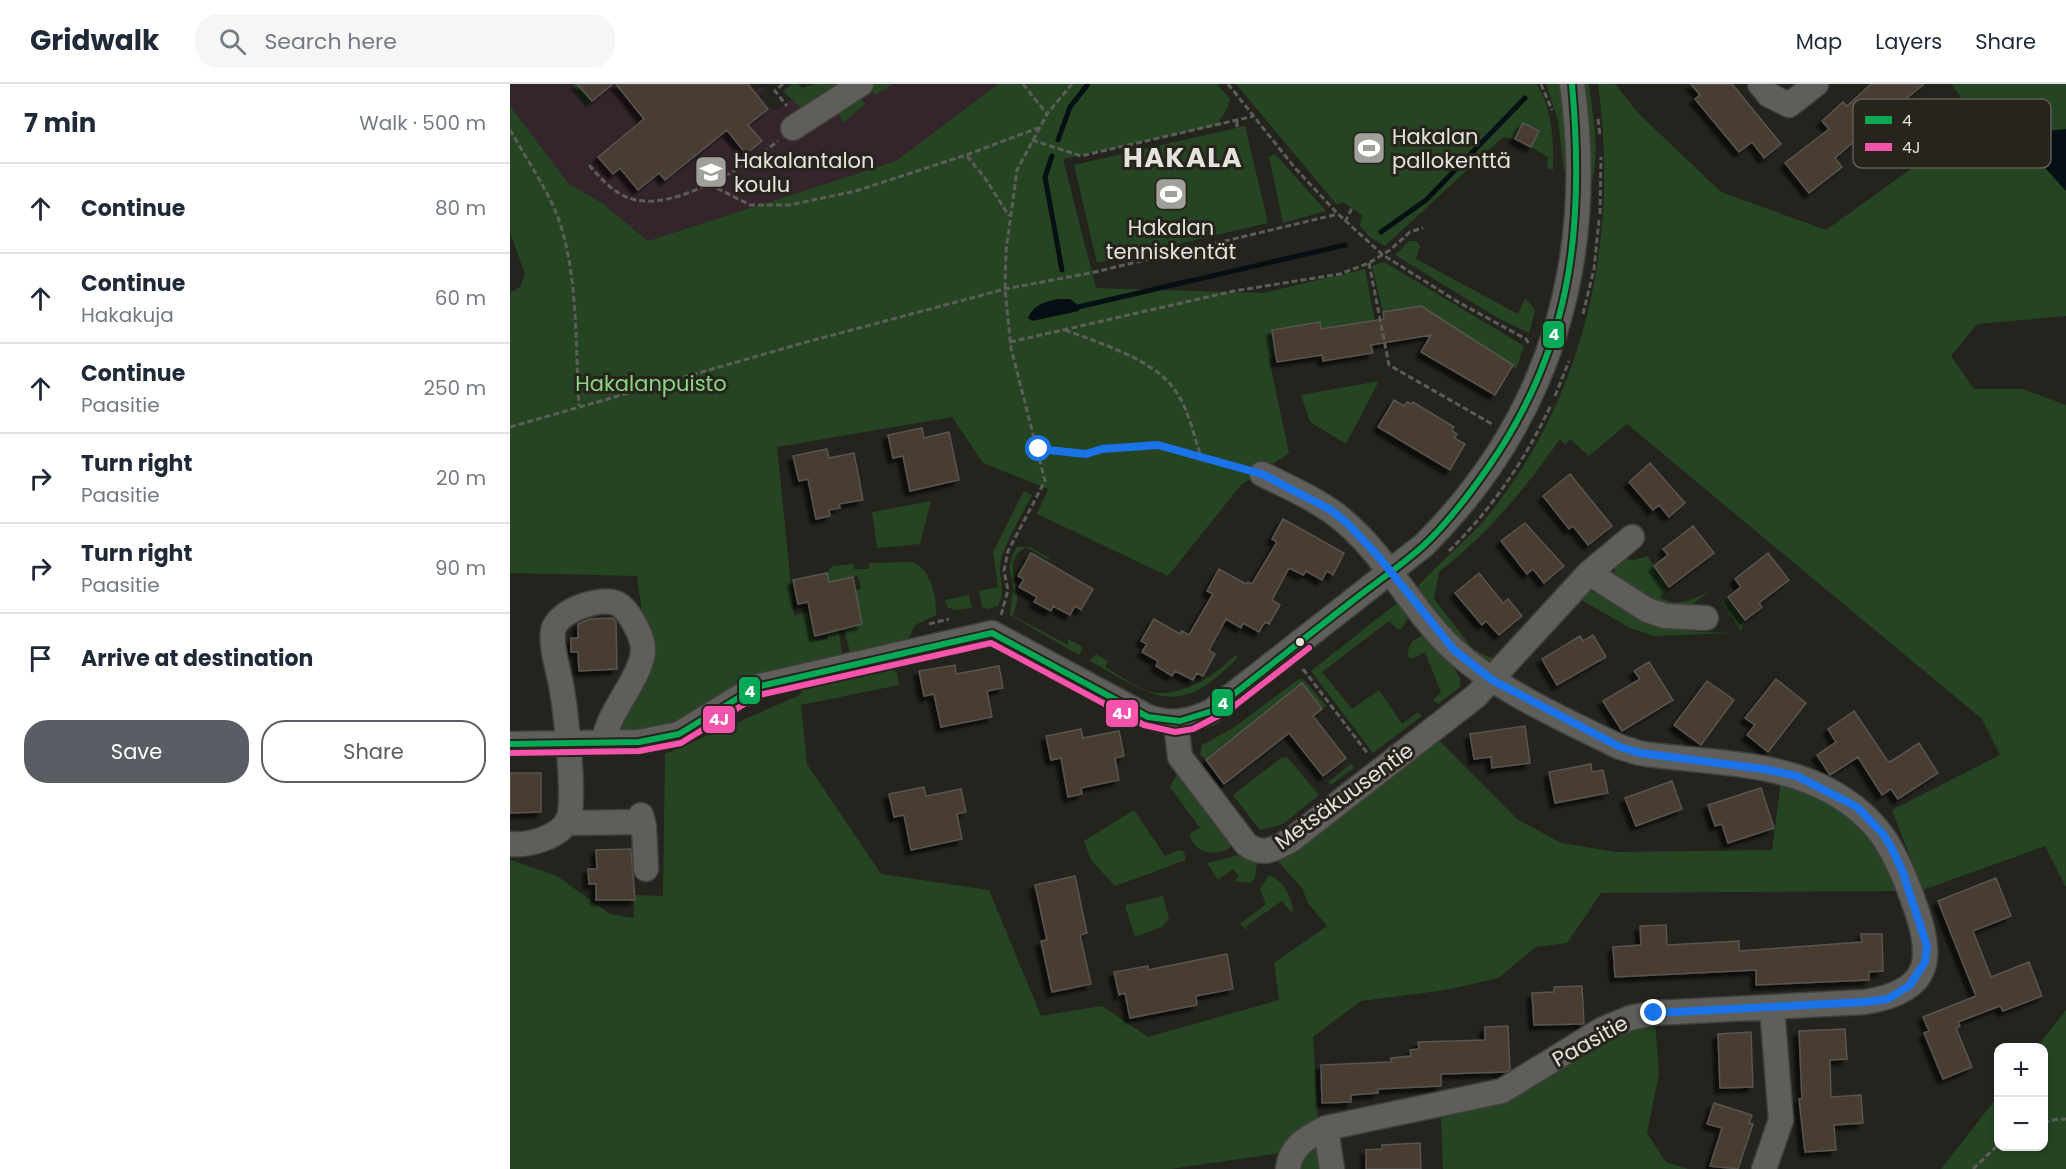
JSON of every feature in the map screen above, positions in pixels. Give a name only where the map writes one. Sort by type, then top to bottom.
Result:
[{"type":"street","points":[[793,128],[861,84]]},
{"type":"street","points":[[510,744],[639,742],[679,734],[756,687],[992,633],[1148,717],[1176,723],[1194,720],[1212,711],[1391,573],[1453,516],[1482,480],[1516,423],[1548,352],[1564,300],[1576,222],[1578,146],[1572,84]]},
{"type":"street","points":[[1760,84],[1769,95],[1790,105],[1816,84]]},
{"type":"street","name":"Paasitie","points":[[1262,474],[1331,510],[1354,531],[1391,573],[1454,650],[1492,680],[1602,738],[1640,753],[1764,769],[1797,776],[1857,807],[1883,834],[1902,870],[1924,931],[1927,946],[1925,962],[1920,972],[1910,985],[1888,999],[1654,1013],[1630,1018],[1604,1029],[1502,1091],[1326,1128],[1308,1137],[1295,1149],[1289,1159],[1288,1169]]},
{"type":"street","name":"Metsäkuusentie","points":[[1176,723],[1180,757],[1246,844],[1258,852],[1267,851],[1291,840],[1476,696],[1589,573],[1632,537]]},
{"type":"street","points":[[1589,573],[1647,610],[1665,616],[1706,618]]},
{"type":"street","points":[[510,844],[535,841],[559,832],[569,818],[567,743],[562,688],[555,664],[553,629],[563,614],[578,607],[607,602],[617,603],[626,611],[642,642],[643,658],[608,723],[604,742]]},
{"type":"street","points":[[566,823],[596,819],[642,819],[646,869]]},
{"type":"street","points":[[1764,1169],[1781,1120],[1772,1007]]},
{"type":"street","points":[[1326,1128],[1332,1169]]},
{"type":"path","points":[[783,84],[775,91],[785,104]]},
{"type":"path","points":[[1023,84],[1047,114]]},
{"type":"path","points":[[1001,617],[1008,590],[1004,571],[1008,551],[1045,481],[1039,449],[1010,342],[1005,289],[1010,218],[1017,170],[1047,114],[1072,84]]},
{"type":"path","points":[[1228,84],[1295,168],[1345,222],[1383,255],[1458,302],[1526,339],[1530,346]]},
{"type":"path","points":[[1032,140],[1081,156],[1255,116]]},
{"type":"path","points":[[1598,118],[1600,139]]},
{"type":"path","points":[[1237,121],[1237,128]]},
{"type":"path","points":[[709,184],[750,205],[789,205],[856,191],[966,155],[1039,127]]},
{"type":"path","points":[[589,165],[612,189],[637,201],[669,198],[709,184],[754,160],[793,128]]},
{"type":"path","points":[[510,130],[555,211],[565,242],[570,274],[579,406]]},
{"type":"path","points":[[1581,319],[1592,278],[1598,238],[1600,149]]},
{"type":"path","points":[[966,155],[985,178],[1010,218]]},
{"type":"path","points":[[1345,222],[1352,208]]},
{"type":"path","points":[[510,427],[864,326],[1005,289],[1095,272],[1338,214]]},
{"type":"path","points":[[1010,342],[1234,291],[1340,274],[1369,263],[1383,255],[1410,232],[1423,228]]},
{"type":"path","points":[[1369,263],[1389,365],[1493,424]]},
{"type":"path","points":[[1064,330],[1105,345],[1144,364],[1171,384],[1188,415],[1201,457]]},
{"type":"path","points":[[1446,555],[1492,504],[1512,475],[1546,416],[1572,351]]},
{"type":"path","points":[[1039,449],[1086,454],[1102,449],[1158,445],[1262,474]]},
{"type":"path","points":[[1294,676],[1312,662]]},
{"type":"path","points":[[1303,669],[1373,760]]},
{"type":"path","points":[[2048,1122],[2066,1119]]},
{"type":"path","points":[[1973,1169],[1994,1150]]},
{"type":"shaded area","name":"Hakalantalon koulu","points":[[510,84],[748,84],[754,92],[761,86],[765,91],[758,97],[768,109],[777,110],[798,95],[830,84],[998,84],[896,161],[648,241],[602,203],[568,183],[510,106]]},
{"type":"shaded area","points":[[2066,129],[2066,191],[2045,168],[2051,168],[2051,131]]},
{"type":"shaded area","points":[[1058,299],[1070,299],[1078,305],[1079,311],[1032,321],[1028,318],[1037,307]]},
{"type":"green space","points":[[573,84],[577,84],[592,101],[589,107],[577,94]]},
{"type":"green space","points":[[792,84],[798,84],[802,88],[814,84],[852,84],[803,110],[783,91]]},
{"type":"green space","points":[[893,84],[875,95],[868,86]]},
{"type":"green space","name":"Hakalanpuisto","points":[[998,84],[1217,84],[1230,99],[1228,108],[1219,121],[1223,124],[1063,159],[1096,288],[1263,293],[1365,269],[1375,322],[1321,329],[1320,322],[1272,330],[1276,357],[1269,359],[1289,453],[1241,485],[1168,576],[1037,514],[1048,489],[983,463],[952,417],[777,447],[794,615],[810,612],[816,641],[828,639],[827,634],[839,631],[843,662],[667,731],[610,736],[649,662],[637,576],[510,573],[510,293],[521,286],[525,274],[510,233],[510,106],[568,183],[602,203],[648,241],[896,161]]},
{"type":"green space","name":"Hakalan pallokenttä","points":[[1236,84],[1537,84],[1549,115],[1553,170],[1547,168],[1548,157],[1531,147],[1539,131],[1523,123],[1515,139],[1503,137],[1385,246],[1371,238],[1360,226],[1362,215],[1343,202],[1337,205]]},
{"type":"green space","points":[[1546,84],[1562,84],[1568,131],[1567,169],[1564,171],[1558,120]]},
{"type":"green space","points":[[1584,84],[1589,84],[1595,133],[1592,181]]},
{"type":"green space","points":[[1598,84],[1615,84],[1638,113],[1721,192],[1826,230],[1912,168],[2051,168],[2051,99],[1962,99],[1951,84],[2066,84],[2066,316],[1977,324],[1951,356],[1974,389],[2023,389],[2066,405],[2066,887],[2045,846],[1923,890],[1892,810],[2000,755],[1982,719],[1627,424],[1589,456],[1570,439],[1565,445],[1560,439],[1505,510],[1474,542],[1439,572],[1434,599],[1473,649],[1497,661],[1486,660],[1465,646],[1454,636],[1421,594],[1418,586],[1491,512],[1524,465],[1551,415],[1573,363],[1588,309],[1599,254],[1604,198],[1603,141]]},
{"type":"green space","points":[[860,96],[865,104],[843,123],[837,109]]},
{"type":"green space","name":"Hakalan tenniskentät","points":[[1245,126],[1268,223],[1097,263],[1074,165]]},
{"type":"green space","points":[[1275,154],[1326,211],[1283,223],[1269,157]]},
{"type":"green space","points":[[1409,241],[1416,241],[1420,246],[1416,259],[1518,314],[1525,298],[1535,310],[1529,333],[1498,318],[1395,255]]},
{"type":"green space","points":[[1384,262],[1524,346],[1516,369],[1421,306],[1383,312],[1372,266]]},
{"type":"green space","points":[[1379,381],[1346,444],[1310,422],[1301,395]]},
{"type":"green space","points":[[1024,491],[1032,495],[1001,560],[1001,600],[998,606],[988,609],[982,607],[979,591],[998,587],[993,552]]},
{"type":"green space","points":[[931,501],[920,544],[877,548],[872,512]]},
{"type":"green space","points":[[1016,547],[1026,547],[1020,551],[1013,562],[1017,598],[1013,616],[1068,645],[1068,639],[1083,647],[1079,655],[1010,615],[1013,587],[1009,566]]},
{"type":"green space","points":[[1026,547],[1030,547],[1049,560]]},
{"type":"green space","points":[[1647,556],[1669,587],[1660,597],[1666,601],[1685,602],[1710,591],[1691,605],[1669,608],[1615,576],[1614,565],[1622,559],[1635,560]]},
{"type":"green space","points":[[912,562],[924,570],[932,584],[936,615],[915,625],[906,644],[852,659],[842,623],[852,627],[862,624],[856,590],[861,589],[858,576],[829,582],[827,573],[832,566],[854,564],[854,569],[869,569],[869,563]]},
{"type":"green space","points":[[1592,591],[1649,624],[1699,632],[1735,633],[1654,636],[1630,628],[1580,599],[1584,593]]},
{"type":"green space","points":[[969,595],[972,608],[955,610],[947,607],[945,600]]},
{"type":"green space","points":[[1728,597],[1745,620],[1741,631],[1721,602]]},
{"type":"green space","points":[[1397,603],[1410,615],[1401,629],[1397,629],[1389,621],[1322,672],[1352,709],[1379,690],[1402,724],[1418,712],[1422,716],[1373,753],[1311,671]]},
{"type":"green space","points":[[1423,636],[1429,637],[1460,678],[1460,687],[1438,704],[1433,700],[1441,692],[1425,652],[1411,659],[1408,656],[1411,643]]},
{"type":"green space","points":[[1096,654],[1108,661],[1105,667],[1128,681],[1145,690],[1162,693],[1174,692],[1197,683],[1219,670],[1235,655],[1238,657],[1217,677],[1199,689],[1182,696],[1166,696],[1150,693],[1090,661]]},
{"type":"green space","points":[[886,667],[897,672],[899,685],[801,705],[807,764],[881,874],[989,890],[1041,1016],[1102,1006],[1148,1037],[1279,1000],[1274,963],[1327,926],[1308,903],[1302,888],[1276,859],[1435,736],[1517,819],[1561,843],[1616,852],[1772,850],[1781,782],[1837,803],[1878,844],[1898,891],[1601,893],[1567,943],[1536,947],[1498,978],[1446,990],[1361,1001],[1313,1037],[1318,1120],[1281,1153],[1171,1169],[510,1169],[510,860],[557,876],[610,914],[634,918],[634,895],[663,896],[665,754],[800,695],[804,683]]},
{"type":"green space","points":[[1299,679],[1303,679],[1326,706],[1322,709],[1302,683],[1206,760],[1200,754],[1202,745],[1233,728]]},
{"type":"green space","points":[[1287,757],[1319,795],[1283,824],[1260,830],[1233,795],[1281,758]]},
{"type":"green space","points":[[1351,764],[1354,768],[1331,785],[1328,782]]},
{"type":"green space","points":[[1179,771],[1233,840],[1229,849],[1210,852],[1195,845],[1189,834],[1200,828],[1170,787]]},
{"type":"green space","points":[[1134,810],[1165,856],[1179,850],[1184,852],[1186,860],[1115,886],[1091,860],[1084,841]]},
{"type":"green space","points":[[1243,854],[1257,863],[1255,878],[1250,883],[1234,881],[1239,877],[1233,869],[1218,880],[1207,863]]},
{"type":"green space","points":[[1269,875],[1279,881],[1287,891],[1293,914],[1282,901],[1246,926],[1249,931],[1240,924],[1266,904],[1260,889]]},
{"type":"green space","points":[[1163,896],[1169,919],[1162,927],[1135,937],[1125,905]]},
{"type":"green space","points":[[2066,1010],[2066,1169],[1941,1169],[1994,1101],[1994,1151],[2048,1151],[2048,1043],[2040,1043]]},
{"type":"green space","points":[[1655,1022],[1659,1074],[1647,1133],[1666,1162],[1688,1169],[1443,1169],[1441,1117],[1515,1096],[1541,1082],[1603,1041],[1637,1026]]},
{"type":"green space","points":[[1319,1144],[1325,1169],[1293,1169],[1298,1152]]},
{"type":"building","points":[[577,84],[613,84],[592,101]]},
{"type":"building","points":[[616,84],[748,84],[768,109],[748,125],[762,141],[746,154],[727,130],[665,180],[659,173],[638,190],[620,168],[613,174],[598,157],[644,119]]},
{"type":"building","points":[[1691,84],[1732,84],[1781,144],[1764,158],[1752,142],[1739,152],[1695,99],[1700,95]]},
{"type":"building","points":[[1871,84],[1924,84],[1906,99],[1855,99]]},
{"type":"building","points":[[1853,100],[1853,142],[1835,158],[1842,167],[1809,193],[1785,163],[1829,129],[1822,121],[1843,102],[1847,106]]},
{"type":"building","points":[[1523,123],[1539,131],[1531,147],[1515,139]]},
{"type":"building","points":[[1421,306],[1513,365],[1495,395],[1421,352],[1431,335],[1371,345],[1373,353],[1323,361],[1322,355],[1277,362],[1272,330],[1320,322],[1321,329],[1384,319],[1383,312]]},
{"type":"building","points":[[1394,400],[1404,406],[1407,402],[1411,404],[1413,402],[1454,427],[1452,431],[1457,434],[1454,438],[1465,444],[1450,470],[1378,427]]},
{"type":"building","points":[[922,428],[924,438],[949,432],[959,480],[910,491],[903,456],[893,458],[888,435]]},
{"type":"building","points":[[827,449],[829,458],[854,453],[863,500],[839,504],[840,508],[829,510],[830,516],[816,519],[808,479],[799,481],[793,456]]},
{"type":"building","points":[[1650,463],[1685,503],[1669,517],[1659,505],[1653,510],[1629,482]]},
{"type":"building","points":[[1570,474],[1612,526],[1588,545],[1573,526],[1569,529],[1543,496]]},
{"type":"building","points":[[1283,519],[1344,553],[1333,575],[1327,571],[1322,580],[1306,571],[1303,575],[1289,568],[1272,600],[1280,605],[1269,624],[1265,622],[1259,632],[1243,623],[1241,628],[1226,619],[1209,650],[1215,654],[1203,676],[1197,673],[1193,680],[1175,671],[1172,676],[1156,666],[1158,661],[1142,652],[1147,644],[1141,641],[1154,619],[1180,634],[1182,631],[1189,635],[1213,594],[1207,591],[1219,569],[1246,584],[1248,582],[1252,584],[1277,542],[1272,539]]},
{"type":"building","points":[[1525,523],[1564,566],[1544,583],[1533,569],[1527,574],[1501,541]]},
{"type":"building","points":[[1693,526],[1714,553],[1669,587],[1654,566],[1668,555],[1663,549]]},
{"type":"building","points":[[1031,553],[1093,589],[1081,610],[1075,606],[1070,615],[1053,606],[1051,611],[1034,602],[1037,597],[1019,587],[1024,579],[1018,576]]},
{"type":"building","points":[[1768,553],[1789,580],[1759,603],[1762,607],[1745,620],[1728,597],[1741,587],[1735,579]]},
{"type":"building","points":[[827,573],[829,582],[853,577],[862,624],[815,636],[808,602],[798,604],[793,580]]},
{"type":"building","points":[[1479,573],[1503,603],[1508,599],[1522,616],[1499,635],[1486,621],[1482,625],[1455,593]]},
{"type":"building","points":[[613,618],[616,622],[617,669],[579,671],[578,652],[571,652],[571,638],[578,638],[578,624],[590,619]]},
{"type":"building","points":[[1593,635],[1606,657],[1557,685],[1542,659],[1580,636],[1583,641]]},
{"type":"building","points":[[1649,662],[1673,700],[1622,731],[1603,701],[1640,679],[1634,671]]},
{"type":"building","points":[[955,665],[956,674],[999,666],[1003,688],[987,691],[992,717],[941,727],[934,694],[924,696],[919,671]]},
{"type":"building","points":[[1776,679],[1806,703],[1768,752],[1747,735],[1755,725],[1745,718]]},
{"type":"building","points":[[1707,681],[1734,700],[1701,745],[1674,725]]},
{"type":"building","points":[[1302,683],[1322,709],[1313,716],[1346,758],[1323,776],[1289,733],[1224,784],[1206,760]]},
{"type":"building","points":[[1854,711],[1887,760],[1890,762],[1919,743],[1938,773],[1898,799],[1891,789],[1882,795],[1858,757],[1830,775],[1817,755],[1836,742],[1828,729]]},
{"type":"building","points":[[1525,726],[1530,763],[1492,768],[1491,757],[1474,759],[1470,734]]},
{"type":"building","points":[[1081,729],[1083,738],[1119,731],[1124,756],[1115,758],[1119,780],[1081,788],[1082,794],[1068,797],[1061,758],[1051,760],[1046,736]]},
{"type":"building","points":[[1591,764],[1592,772],[1603,770],[1608,793],[1555,803],[1549,772]]},
{"type":"building","points":[[510,773],[541,773],[541,812],[510,813]]},
{"type":"building","points":[[1672,781],[1682,809],[1636,826],[1625,798]]},
{"type":"building","points":[[924,787],[926,796],[961,789],[966,812],[957,814],[962,839],[911,850],[904,815],[894,817],[889,794]]},
{"type":"building","points":[[1761,788],[1774,828],[1728,843],[1722,824],[1715,826],[1708,805]]},
{"type":"building","points":[[631,849],[635,900],[596,900],[596,884],[589,884],[588,869],[597,869],[596,850]]},
{"type":"building","points":[[1075,876],[1087,933],[1080,935],[1091,984],[1052,992],[1041,941],[1047,940],[1035,885]]},
{"type":"building","points":[[1996,878],[2011,916],[1973,931],[1991,977],[2029,962],[2042,996],[2003,1011],[2000,1006],[1958,1022],[1960,1026],[1956,1028],[1972,1067],[1943,1079],[1924,1033],[1929,1031],[1923,1017],[1976,996],[1938,901]]},
{"type":"building","points":[[1666,925],[1667,945],[1739,941],[1739,951],[1862,942],[1861,934],[1882,934],[1883,971],[1869,972],[1869,980],[1756,985],[1756,970],[1615,977],[1613,947],[1641,945],[1640,926]]},
{"type":"building","points":[[1227,954],[1233,989],[1196,996],[1197,1005],[1130,1018],[1125,993],[1119,995],[1114,972],[1148,966],[1148,970]]},
{"type":"building","points":[[1582,986],[1584,1024],[1534,1025],[1532,993],[1554,992],[1554,987]]},
{"type":"building","points":[[1508,1026],[1510,1070],[1506,1072],[1441,1074],[1441,1086],[1378,1089],[1378,1093],[1351,1095],[1351,1102],[1322,1103],[1321,1065],[1391,1062],[1391,1058],[1411,1056],[1410,1050],[1419,1049],[1418,1042],[1485,1040],[1485,1027]]},
{"type":"building","points":[[1845,1029],[1847,1059],[1830,1060],[1831,1097],[1861,1095],[1863,1123],[1834,1125],[1836,1150],[1805,1152],[1799,1099],[1802,1099],[1799,1031]]},
{"type":"building","points":[[1751,1032],[1753,1087],[1720,1088],[1718,1034]]},
{"type":"building","points":[[1714,1103],[1752,1115],[1749,1123],[1753,1124],[1738,1169],[1710,1166],[1722,1128],[1707,1124]]},
{"type":"building","points":[[1420,1143],[1421,1169],[1366,1169],[1366,1150],[1382,1149],[1382,1145]]},
{"type":"waterway","points":[[1058,140],[1070,107],[1088,84]]},
{"type":"waterway","points":[[1381,232],[1426,200],[1525,98]]},
{"type":"waterway","points":[[1052,156],[1045,177],[1062,270]]},
{"type":"waterway","points":[[1078,307],[1345,245]]},
{"type":"transit line","name":"4","points":[[510,744],[639,742],[679,734],[756,687],[992,633],[1148,717],[1180,721],[1212,711],[1423,546],[1465,499],[1516,424],[1538,378],[1555,332],[1566,285],[1573,237],[1576,188],[1576,137],[1572,84]]},
{"type":"transit line","name":"4J","points":[[510,753],[639,751],[681,743],[759,695],[991,643],[1144,725],[1175,732],[1193,729],[1228,711],[1309,648]]},
{"type":"place","name":"Hakalan pallokenttä","points":[[1369,148]]},
{"type":"place","name":"Hakalantalon koulu","points":[[711,172]]},
{"type":"place","name":"Hakalan tenniskentät","points":[[1171,194]]},
{"type":"district","name":"HAKALA","points":[[1183,157]]},
{"type":"route","points":[[1039,449],[1086,454],[1102,449],[1158,445],[1262,474],[1331,510],[1347,523],[1378,556],[1454,650],[1492,680],[1620,747],[1664,757],[1764,769],[1797,776],[1857,807],[1883,834],[1902,870],[1924,931],[1927,946],[1925,962],[1920,972],[1900,993],[1888,999],[1865,1002],[1654,1013]]}]
